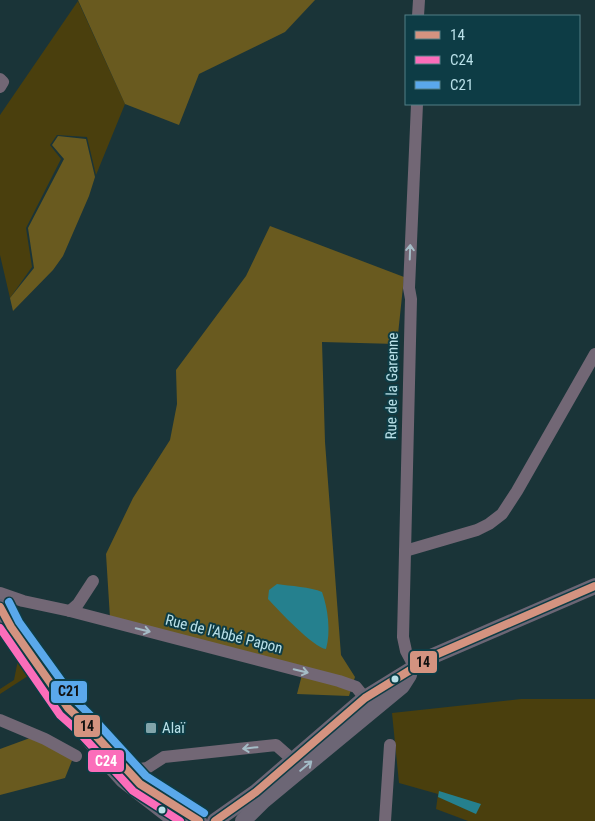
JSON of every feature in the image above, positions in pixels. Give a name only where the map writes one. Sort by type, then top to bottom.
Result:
[{"type":"main road","points":[[215,821],[256,792],[365,698],[414,666],[595,586]]},
{"type":"main road","points":[[0,607],[80,728],[123,780],[176,821]]},
{"type":"main road","points":[[248,818],[402,686],[414,666]]},
{"type":"main road","points":[[68,708],[140,784],[199,821]]},
{"type":"main road","points":[[231,821],[249,805],[256,792]]},
{"type":"street","points":[[418,15],[419,0]]},
{"type":"street","points":[[0,79],[4,82],[0,87]]},
{"type":"street","name":"Rue de la Garenne","points":[[414,666],[406,651],[402,637],[409,288],[417,105]]},
{"type":"street","points":[[405,550],[477,530],[502,514],[595,354]]},
{"type":"street","points":[[70,611],[78,604],[93,581]]},
{"type":"street","name":"Rue de l'Abbé Papon","points":[[0,593],[23,601],[70,611],[339,681],[356,688],[365,698]]},
{"type":"street","points":[[0,720],[45,739],[76,756]]},
{"type":"street","points":[[126,771],[147,768],[164,757],[276,745],[293,760]]},
{"type":"street","points":[[384,821],[390,745]]},
{"type":"shaded area","points":[[78,0],[315,0],[285,32],[199,74],[179,125],[125,104]]},
{"type":"shaded area","points":[[78,1],[125,104],[96,175],[87,137],[57,135],[50,145],[61,159],[26,228],[32,267],[10,298],[0,255],[0,115]]},
{"type":"shaded area","points":[[58,136],[86,139],[95,177],[89,196],[63,256],[53,270],[13,311],[10,298],[34,268],[28,228],[64,159],[52,145]]},
{"type":"shaded area","points":[[270,226],[404,277],[397,344],[322,342],[325,442],[341,655],[355,677],[349,696],[297,694],[304,667],[110,618],[106,554],[133,498],[170,440],[177,404],[176,370],[246,276]]},
{"type":"shaded area","points":[[19,655],[31,674],[0,694],[0,689],[14,680]]},
{"type":"shaded area","points":[[521,699],[595,699],[595,821],[468,821],[436,809],[438,794],[399,783],[392,713]]},
{"type":"shaded area","points":[[30,738],[73,758],[65,778],[0,795],[0,749]]},
{"type":"water","points":[[277,584],[322,592],[328,620],[328,643],[326,649],[305,636],[268,599],[269,590]]},
{"type":"water","points":[[439,791],[481,804],[476,814],[438,797]]},
{"type":"transit line","name":"14","points":[[215,821],[256,792],[365,698],[433,656],[595,586]]},
{"type":"transit line","name":"C21","points":[[9,602],[19,622],[76,701],[146,776],[204,813]]},
{"type":"transit line","name":"14","points":[[0,607],[11,627],[68,708],[140,784],[199,821]]},
{"type":"transit line","name":"C24","points":[[0,628],[60,715],[78,731],[133,791],[180,821]]},
{"type":"place","name":"Alaï","points":[[151,728]]}]
